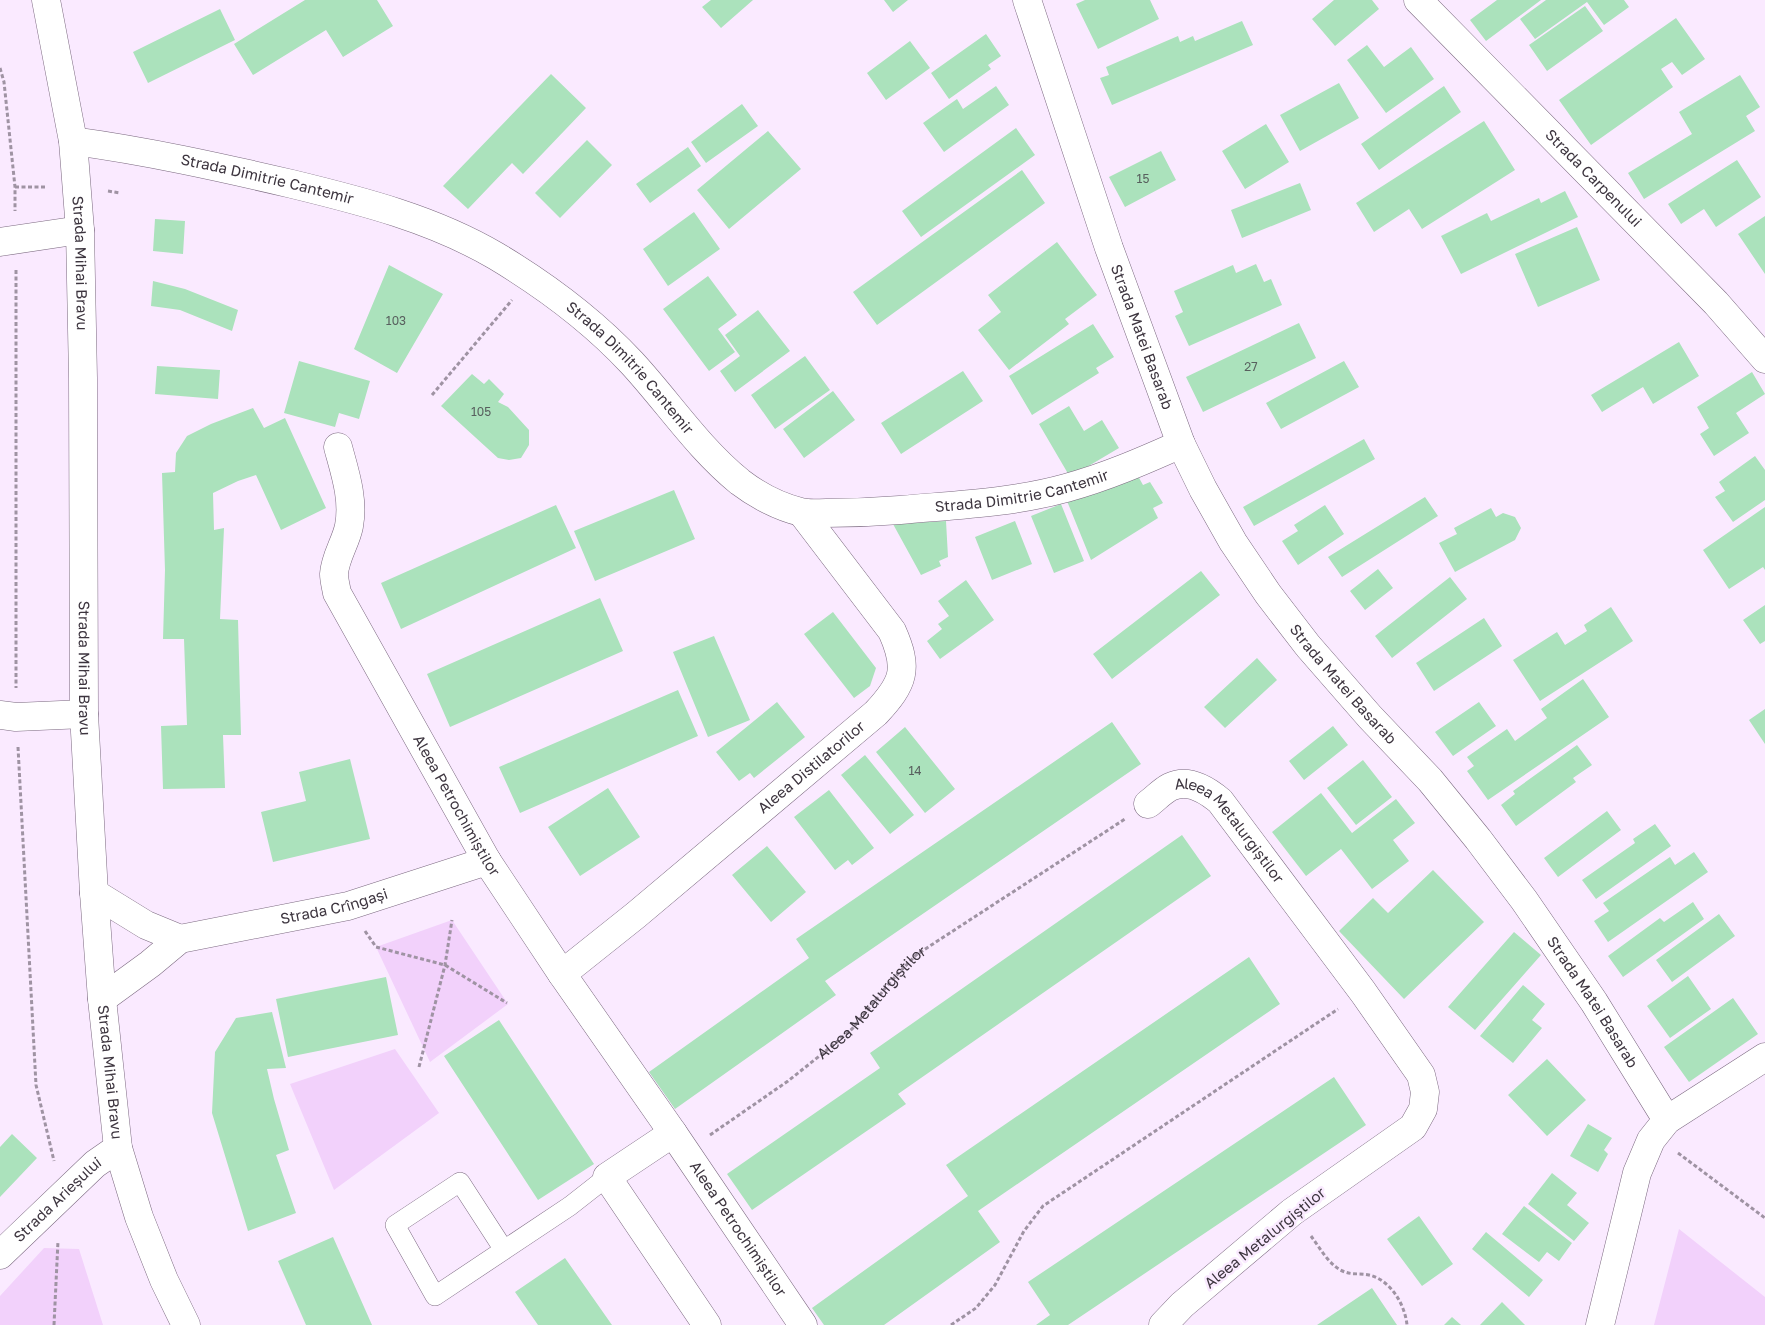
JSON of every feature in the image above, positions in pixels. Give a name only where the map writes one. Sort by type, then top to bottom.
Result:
[{"type":"street","name":"Strada Mihai Bravu","points":[[46,0],[73,141],[80,230],[83,378],[84,714],[102,999],[118,1148],[139,1217],[164,1280],[186,1325]]},
{"type":"street","name":"Strada Matei Basarab","points":[[1027,0],[1109,248],[1181,444],[1203,489],[1233,542],[1268,594],[1308,646],[1370,717],[1430,780],[1524,900],[1594,1002],[1667,1120]]},
{"type":"street","name":"Strada Carpenului","points":[[1418,0],[1716,303],[1765,359]]},
{"type":"street","name":"Strada Dimitrie Cantemir","points":[[73,141],[118,147],[216,166],[349,198],[454,233],[496,256],[579,312],[634,365],[698,441],[721,465],[743,484],[772,502],[802,513],[859,513],[1003,501],[1063,489],[1120,471],[1181,444]]},
{"type":"street","points":[[8,240],[80,230]]},
{"type":"street","name":"Aleea Petrochimiștilor","points":[[338,447],[348,482],[351,505],[344,546],[336,562],[334,574],[337,593],[487,861],[562,974],[803,1325]]},
{"type":"street","name":"Aleea Distilatorilor","points":[[562,974],[636,915],[876,713],[892,696],[902,674],[901,651],[892,631],[802,513]]},
{"type":"street","points":[[8,716],[84,714]]},
{"type":"street","name":"Aleea Metalurgiștilor","points":[[1148,804],[1170,787],[1183,783],[1207,790],[1220,801],[1364,992],[1421,1075],[1425,1092],[1423,1109],[1414,1127],[1292,1212],[1182,1305],[1163,1325]]},
{"type":"street","name":"Strada Crîngași","points":[[102,999],[150,964],[180,939],[348,906],[487,861]]},
{"type":"street","points":[[94,893],[146,925],[180,939]]},
{"type":"street","points":[[1600,1325],[1637,1173],[1651,1140],[1667,1120],[1765,1057]]},
{"type":"street","points":[[679,1142],[607,1177],[707,1325]]},
{"type":"street","name":"Strada Arieșului","points":[[0,1255],[95,1164],[118,1148]]},
{"type":"lane","points":[[504,1250],[460,1182],[395,1225],[435,1296],[504,1250],[570,1206],[607,1177]]},
{"type":"path","points":[[0,68],[4,82],[14,178],[8,240],[8,716],[36,1085],[62,1194]]},
{"type":"path","points":[[432,395],[508,304],[528,277]]},
{"type":"path","name":"Aleea Metalurgiștilor","points":[[679,1142],[724,1126],[788,1082],[852,1029],[892,980],[916,955],[1148,804]]},
{"type":"path","points":[[348,906],[376,947],[445,965],[508,1003]]},
{"type":"path","points":[[419,1067],[445,965],[452,920]]},
{"type":"path","points":[[951,1325],[976,1308],[995,1285],[1024,1231],[1043,1206],[1364,992]]},
{"type":"path","points":[[1672,1158],[1676,1150],[1765,1218]]},
{"type":"path","points":[[1292,1212],[1334,1266],[1346,1273],[1370,1275],[1380,1280],[1396,1294],[1406,1315],[1407,1325]]},
{"type":"path","points":[[54,1325],[59,1239]]},
{"type":"shaded area","points":[[452,920],[508,1004],[430,1062],[376,947]]},
{"type":"shaded area","points":[[395,1049],[439,1113],[334,1190],[290,1084]]},
{"type":"shaded area","points":[[1679,1229],[1765,1297],[1765,1325],[1654,1325]]},
{"type":"shaded area","points":[[44,1248],[79,1249],[103,1325],[0,1325],[0,1296]]},
{"type":"building","points":[[305,0],[377,0],[393,26],[343,57],[326,30],[253,75],[234,44]]},
{"type":"building","points":[[711,0],[753,0],[721,28],[702,7]]},
{"type":"building","points":[[884,0],[908,0],[893,12]]},
{"type":"building","points":[[1085,0],[1150,0],[1159,19],[1098,49],[1076,4]]},
{"type":"building","points":[[1334,0],[1372,0],[1379,9],[1335,46],[1312,19]]},
{"type":"building","points":[[1497,0],[1541,0],[1486,41],[1470,20]]},
{"type":"building","points":[[1546,0],[1624,0],[1629,7],[1604,25],[1587,2],[1535,39],[1520,19]]},
{"type":"building","points":[[1585,6],[1603,31],[1547,71],[1529,45]]},
{"type":"building","points":[[220,9],[235,40],[148,83],[133,52]]},
{"type":"building","points":[[1676,18],[1705,59],[1682,75],[1672,62],[1661,69],[1673,87],[1591,145],[1559,100]]},
{"type":"building","points":[[1242,21],[1253,45],[1112,105],[1100,78],[1109,75],[1106,67],[1178,36],[1180,42],[1193,36],[1195,41]]},
{"type":"building","points":[[986,34],[1001,56],[988,65],[991,69],[949,99],[931,73]]},
{"type":"building","points":[[910,41],[930,68],[886,100],[867,73]]},
{"type":"building","points":[[1367,45],[1384,67],[1411,47],[1434,79],[1386,113],[1347,60]]},
{"type":"building","points":[[551,74],[586,108],[523,174],[512,163],[468,209],[443,186]]},
{"type":"building","points":[[1740,75],[1760,107],[1746,116],[1755,131],[1644,199],[1628,173],[1692,134],[1679,112]]},
{"type":"building","points":[[1339,83],[1359,118],[1300,151],[1280,115]]},
{"type":"building","points":[[996,86],[1009,105],[944,152],[923,123],[957,99],[963,109]]},
{"type":"building","points":[[1444,86],[1461,112],[1379,170],[1361,144]]},
{"type":"building","points":[[742,104],[758,126],[706,163],[691,142]]},
{"type":"building","points":[[1484,121],[1515,170],[1422,229],[1409,209],[1374,232],[1356,203]]},
{"type":"building","points":[[1266,124],[1289,162],[1245,189],[1222,151]]},
{"type":"building","points":[[1016,128],[1035,155],[921,237],[902,211]]},
{"type":"building","points":[[768,131],[801,169],[729,229],[697,190]]},
{"type":"building","points":[[587,140],[612,165],[560,218],[535,193]]},
{"type":"building","points":[[688,147],[701,166],[650,203],[636,184]]},
{"type":"building","points":[[1161,151],[1176,180],[1125,207],[1109,177]]},
{"type":"building","points":[[1737,160],[1761,197],[1716,227],[1704,209],[1681,224],[1668,204]]},
{"type":"building","points":[[1022,170],[1045,203],[877,325],[853,292]]},
{"type":"building","points":[[1300,183],[1311,210],[1242,238],[1231,210]]},
{"type":"building","points":[[1565,191],[1578,217],[1461,274],[1441,236],[1487,213],[1491,221],[1539,198],[1541,203]]},
{"type":"building","points":[[694,212],[720,249],[668,286],[643,249]]},
{"type":"building","points":[[1765,216],[1765,274],[1738,234]]},
{"type":"building","points":[[155,219],[185,221],[183,254],[153,251]]},
{"type":"building","points":[[1577,227],[1600,280],[1538,307],[1515,254]]},
{"type":"building","points":[[1057,242],[1097,295],[1065,319],[1069,324],[1009,370],[978,330],[1001,312],[988,295]]},
{"type":"building","points":[[1256,264],[1264,282],[1271,279],[1282,305],[1189,346],[1175,316],[1183,312],[1174,291],[1233,265],[1236,273]]},
{"type":"building","points":[[389,265],[443,294],[397,373],[354,349]]},
{"type":"building","points":[[708,276],[737,315],[718,329],[735,352],[709,371],[663,309]]},
{"type":"building","points":[[153,281],[185,289],[238,310],[232,331],[180,310],[151,306]]},
{"type":"building","points":[[758,310],[790,351],[735,392],[720,371],[740,356],[725,335]]},
{"type":"building","points":[[1299,323],[1316,358],[1203,412],[1186,377]]},
{"type":"building","points":[[1093,324],[1114,357],[1096,368],[1099,373],[1032,415],[1009,376]]},
{"type":"building","points":[[1679,342],[1699,376],[1653,404],[1643,387],[1602,412],[1591,395]]},
{"type":"building","points":[[805,356],[830,390],[775,429],[751,395]]},
{"type":"building","points":[[299,361],[370,381],[359,419],[339,413],[335,427],[284,413]]},
{"type":"building","points":[[1344,361],[1359,387],[1281,429],[1266,403]]},
{"type":"building","points":[[157,366],[220,370],[218,399],[155,394]]},
{"type":"building","points":[[963,371],[983,401],[901,454],[881,423]]},
{"type":"building","points":[[1752,372],[1765,394],[1736,413],[1749,433],[1714,456],[1700,434],[1709,428],[1697,407]]},
{"type":"building","points":[[472,374],[484,384],[489,379],[504,394],[498,402],[508,407],[529,430],[529,445],[521,458],[509,460],[498,458],[441,406]]},
{"type":"building","points":[[833,391],[855,420],[804,458],[783,429]]},
{"type":"building","points":[[1069,406],[1084,431],[1102,420],[1119,448],[1070,477],[1039,424]]},
{"type":"building","points":[[253,408],[264,428],[285,418],[326,508],[281,530],[256,475],[213,493],[214,530],[224,528],[220,619],[238,620],[241,735],[223,735],[225,788],[163,789],[161,726],[187,725],[184,639],[163,639],[165,570],[162,473],[175,472],[176,453],[187,436],[211,424]]},
{"type":"building","points":[[1364,439],[1375,459],[1254,526],[1243,507]]},
{"type":"building","points":[[1755,456],[1765,470],[1765,500],[1733,522],[1715,497],[1725,491],[1719,482]]},
{"type":"building","points":[[1138,476],[1143,485],[1150,482],[1163,503],[1153,508],[1158,518],[1091,560],[1067,501]]},
{"type":"building","points":[[674,490],[695,539],[595,581],[574,531]]},
{"type":"building","points":[[1425,497],[1438,516],[1342,577],[1328,557]]},
{"type":"building","points":[[1061,504],[1084,561],[1054,573],[1031,516]]},
{"type":"building","points":[[556,505],[576,548],[401,629],[381,583]]},
{"type":"building","points":[[1325,505],[1344,534],[1298,565],[1282,541],[1298,531],[1294,525]]},
{"type":"building","points":[[1765,507],[1765,570],[1763,567],[1729,589],[1703,550]]},
{"type":"building","points":[[1491,508],[1496,517],[1503,513],[1515,517],[1521,528],[1515,540],[1455,572],[1439,543],[1457,534],[1454,528]]},
{"type":"building","points":[[946,521],[948,557],[939,561],[941,566],[921,575],[893,524]]},
{"type":"building","points":[[1015,521],[1032,564],[992,580],[975,537]]},
{"type":"building","points":[[1378,569],[1393,588],[1365,610],[1350,591]]},
{"type":"building","points":[[1201,571],[1220,595],[1112,679],[1093,654]]},
{"type":"building","points":[[1450,577],[1467,599],[1392,658],[1375,636]]},
{"type":"building","points":[[966,580],[994,620],[940,659],[927,641],[942,629],[938,624],[949,616],[938,601]]},
{"type":"building","points":[[600,598],[623,651],[450,727],[427,674]]},
{"type":"building","points":[[1765,605],[1765,641],[1760,644],[1743,620]]},
{"type":"building","points":[[1611,607],[1633,641],[1540,701],[1513,660],[1557,632],[1565,645],[1587,631],[1584,625]]},
{"type":"building","points":[[833,612],[876,668],[870,686],[854,698],[804,634]]},
{"type":"building","points":[[1484,618],[1502,646],[1434,691],[1416,663]]},
{"type":"building","points":[[714,636],[750,720],[708,737],[673,652]]},
{"type":"building","points":[[1257,658],[1277,680],[1225,728],[1204,707]]},
{"type":"building","points":[[1583,679],[1609,717],[1488,800],[1467,771],[1474,766],[1467,757],[1507,729],[1515,741],[1547,718],[1541,709]]},
{"type":"building","points":[[678,690],[698,736],[520,813],[499,767]]},
{"type":"building","points":[[777,702],[805,737],[754,778],[750,773],[739,781],[716,752]]},
{"type":"building","points":[[1479,702],[1496,726],[1453,756],[1435,732]]},
{"type":"building","points":[[1765,709],[1765,744],[1749,720]]},
{"type":"building","points":[[1112,722],[1141,764],[825,981],[836,995],[675,1109],[649,1072],[809,958],[796,939]]},
{"type":"building","points":[[1333,726],[1348,745],[1304,780],[1289,761]]},
{"type":"building","points":[[905,727],[955,789],[925,813],[876,752]]},
{"type":"building","points":[[1577,745],[1592,765],[1573,778],[1576,782],[1516,826],[1501,805],[1515,794],[1513,791]]},
{"type":"building","points":[[865,755],[914,815],[890,834],[841,775]]},
{"type":"building","points":[[350,759],[370,839],[273,862],[261,812],[306,801],[299,772]]},
{"type":"building","points":[[1363,760],[1392,797],[1356,825],[1327,788]]},
{"type":"building","points":[[608,788],[640,837],[580,876],[548,827]]},
{"type":"building","points":[[829,790],[874,848],[852,865],[848,860],[835,870],[794,817]]},
{"type":"building","points":[[1321,793],[1352,833],[1396,799],[1415,823],[1393,840],[1409,861],[1372,889],[1341,849],[1306,876],[1272,832]]},
{"type":"building","points":[[1607,811],[1621,830],[1558,877],[1544,858]]},
{"type":"building","points":[[1655,824],[1671,846],[1596,899],[1582,880],[1635,843],[1633,839]]},
{"type":"building","points":[[1182,835],[1211,876],[898,1094],[906,1104],[752,1210],[727,1174],[880,1068],[870,1053]]},
{"type":"building","points":[[767,846],[806,892],[771,922],[732,875]]},
{"type":"building","points":[[1694,852],[1708,872],[1608,942],[1594,921],[1609,911],[1603,903],[1670,857],[1675,865]]},
{"type":"building","points":[[1433,870],[1484,922],[1404,999],[1339,931],[1373,898],[1388,913]]},
{"type":"building","points":[[1693,902],[1704,919],[1623,977],[1608,956],[1660,918],[1664,922]]},
{"type":"building","points":[[1719,914],[1735,936],[1672,982],[1656,960]]},
{"type":"building","points":[[1514,932],[1541,955],[1475,1030],[1448,1007]]},
{"type":"building","points":[[1249,957],[1280,1004],[978,1211],[1000,1242],[884,1325],[824,1325],[812,1308],[968,1196],[946,1165]]},
{"type":"building","points":[[1688,976],[1711,1009],[1670,1038],[1647,1006]]},
{"type":"building","points":[[386,977],[398,1035],[288,1057],[276,999]]},
{"type":"building","points":[[1523,985],[1545,1004],[1532,1020],[1542,1028],[1513,1063],[1480,1036]]},
{"type":"building","points":[[1733,998],[1758,1034],[1689,1082],[1664,1047]]},
{"type":"building","points":[[272,1012],[286,1068],[267,1069],[289,1150],[276,1155],[296,1213],[248,1231],[212,1113],[215,1052],[236,1018]]},
{"type":"building","points":[[499,1020],[594,1164],[538,1200],[444,1056]]},
{"type":"building","points":[[1547,1059],[1586,1100],[1547,1136],[1508,1095]]},
{"type":"building","points":[[1334,1077],[1366,1125],[1068,1325],[1036,1325],[1050,1315],[1028,1282]]},
{"type":"building","points":[[1588,1124],[1612,1138],[1604,1150],[1608,1154],[1598,1172],[1570,1156]]},
{"type":"building","points":[[12,1134],[37,1158],[0,1197],[0,1147]]},
{"type":"building","points":[[1552,1173],[1577,1193],[1567,1205],[1589,1223],[1574,1241],[1528,1204]]},
{"type":"building","points":[[1524,1206],[1572,1243],[1559,1261],[1547,1252],[1539,1262],[1502,1234]]},
{"type":"building","points":[[1419,1216],[1453,1264],[1422,1286],[1387,1239]]},
{"type":"building","points":[[1486,1232],[1543,1280],[1529,1297],[1472,1249]]},
{"type":"building","points":[[333,1237],[372,1325],[306,1325],[278,1261]]},
{"type":"building","points":[[565,1258],[612,1325],[538,1325],[515,1292]]},
{"type":"building","points":[[1372,1288],[1397,1325],[1317,1325]]},
{"type":"building","points":[[1502,1302],[1525,1325],[1480,1325]]},
{"type":"building","points":[[1452,1317],[1461,1325],[1444,1325]]}]
